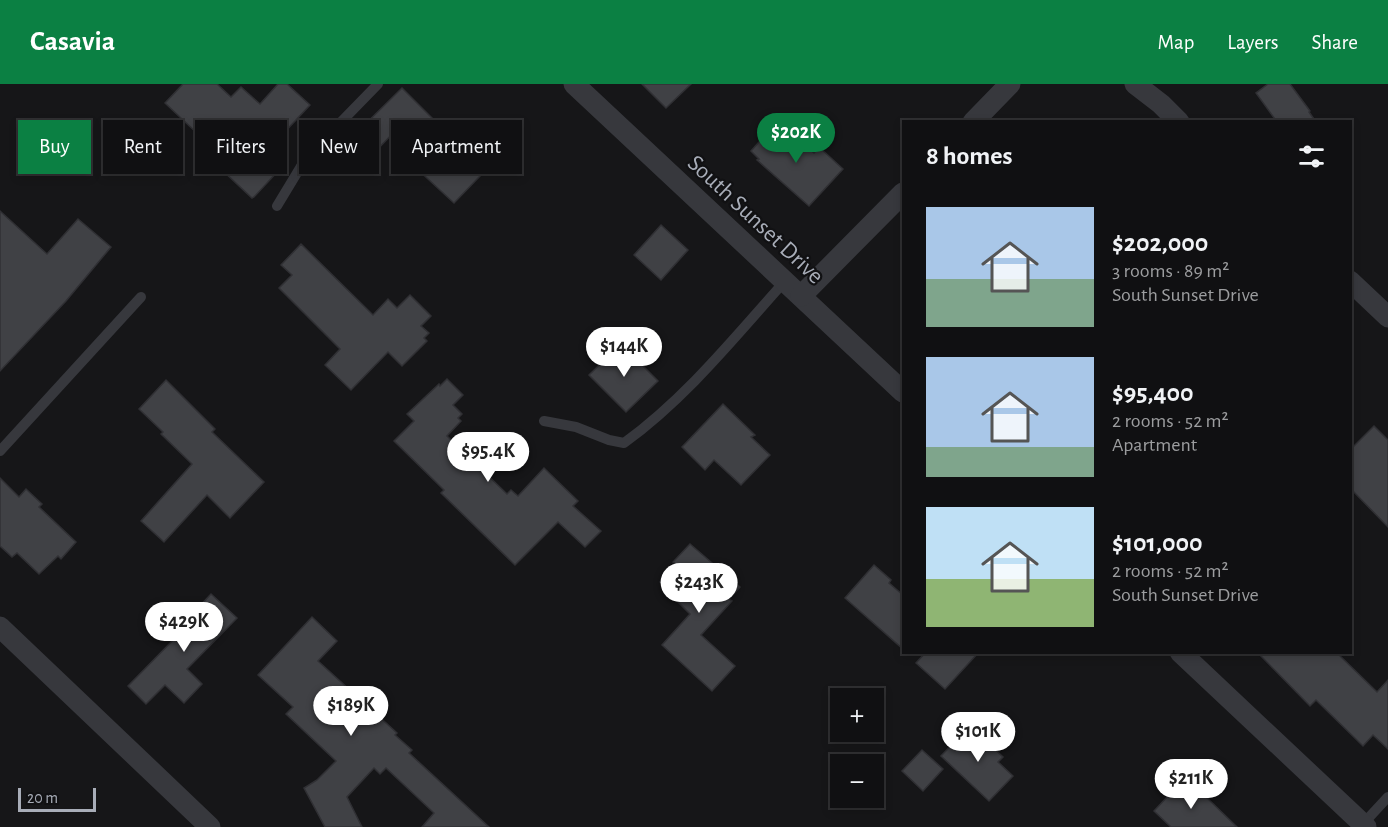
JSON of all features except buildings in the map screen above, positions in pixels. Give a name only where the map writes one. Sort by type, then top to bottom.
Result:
[{"type":"street","name":"South Sunset Drive","points":[[574,84],[902,391]]},
{"type":"street","points":[[975,120],[1010,84]]},
{"type":"street","points":[[1135,84],[1177,120]]},
{"type":"street","points":[[801,296],[902,194]]},
{"type":"street","points":[[1352,283],[1388,317]]},
{"type":"street","points":[[0,627],[210,827]]},
{"type":"street","points":[[1182,654],[1365,826]]},
{"type":"lane","points":[[277,206],[306,158],[378,84]]},
{"type":"lane","points":[[544,421],[576,427],[609,440],[624,443],[650,424],[689,388],[785,281]]},
{"type":"lane","points":[[0,451],[141,297]]},
{"type":"lane","points":[[1365,826],[1388,797]]}]
